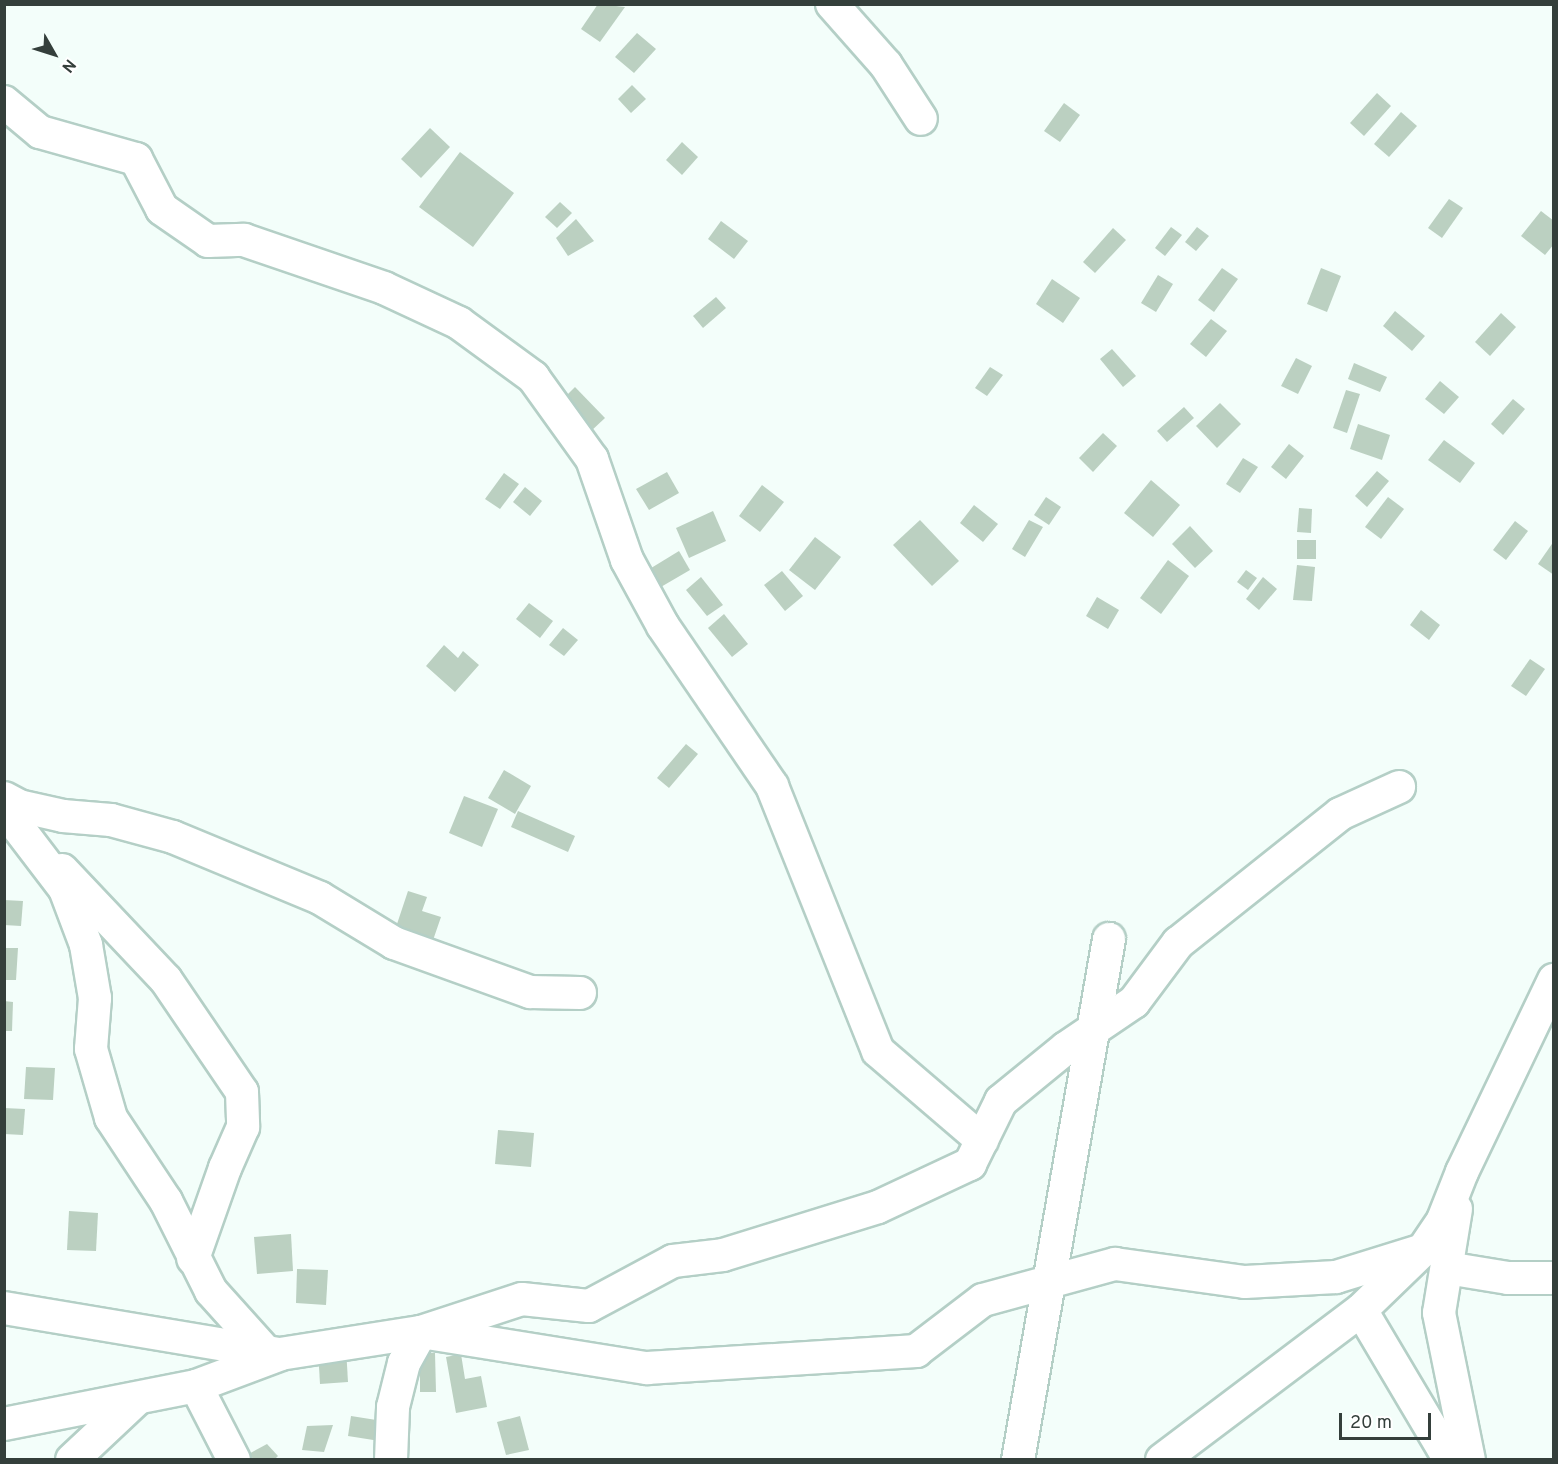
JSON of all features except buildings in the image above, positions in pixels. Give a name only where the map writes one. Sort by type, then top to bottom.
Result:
[{"type":"street","points":[[832,4],[886,65],[921,119]]},
{"type":"street","points":[[4,102],[40,132],[136,159],[162,209],[208,240],[244,240],[384,288],[459,323],[532,377],[592,459],[627,560],[663,626],[772,786],[878,1051],[982,1140]]},
{"type":"street","points":[[4,1424],[196,1386],[273,1353],[421,1332],[522,1299],[589,1306],[673,1261],[723,1255],[878,1207],[970,1164],[1001,1101],[1093,1030],[1134,1002],[1178,943],[1340,814],[1399,787]]},
{"type":"street","points":[[4,798],[19,806],[63,816],[111,820],[173,837],[320,898],[394,943],[530,992],[580,993]]},
{"type":"street","points":[[4,809],[33,843],[124,931],[166,980],[242,1092],[243,1127],[225,1168],[194,1259]]},
{"type":"street","points":[[33,843],[65,889],[86,945],[95,999],[91,1049],[111,1118],[166,1201],[211,1291],[273,1353]]},
{"type":"street","points":[[1018,1460],[1047,1282],[1109,939]]},
{"type":"street","points":[[1469,1460],[1439,1314],[1435,1259],[1443,1220],[1462,1172],[1554,980]]},
{"type":"street","points":[[421,1332],[646,1368],[916,1351],[983,1300],[1114,1264],[1245,1282],[1336,1277],[1435,1259],[1508,1278],[1554,1278]]},
{"type":"street","points":[[1162,1460],[1362,1310],[1435,1259]]},
{"type":"street","points":[[4,1308],[273,1353]]},
{"type":"street","points":[[1362,1310],[1450,1460]]},
{"type":"street","points":[[392,1460],[393,1407],[404,1363],[421,1332]]},
{"type":"street","points":[[196,1386],[234,1460]]},
{"type":"street","points":[[72,1460],[91,1438],[139,1397]]}]
